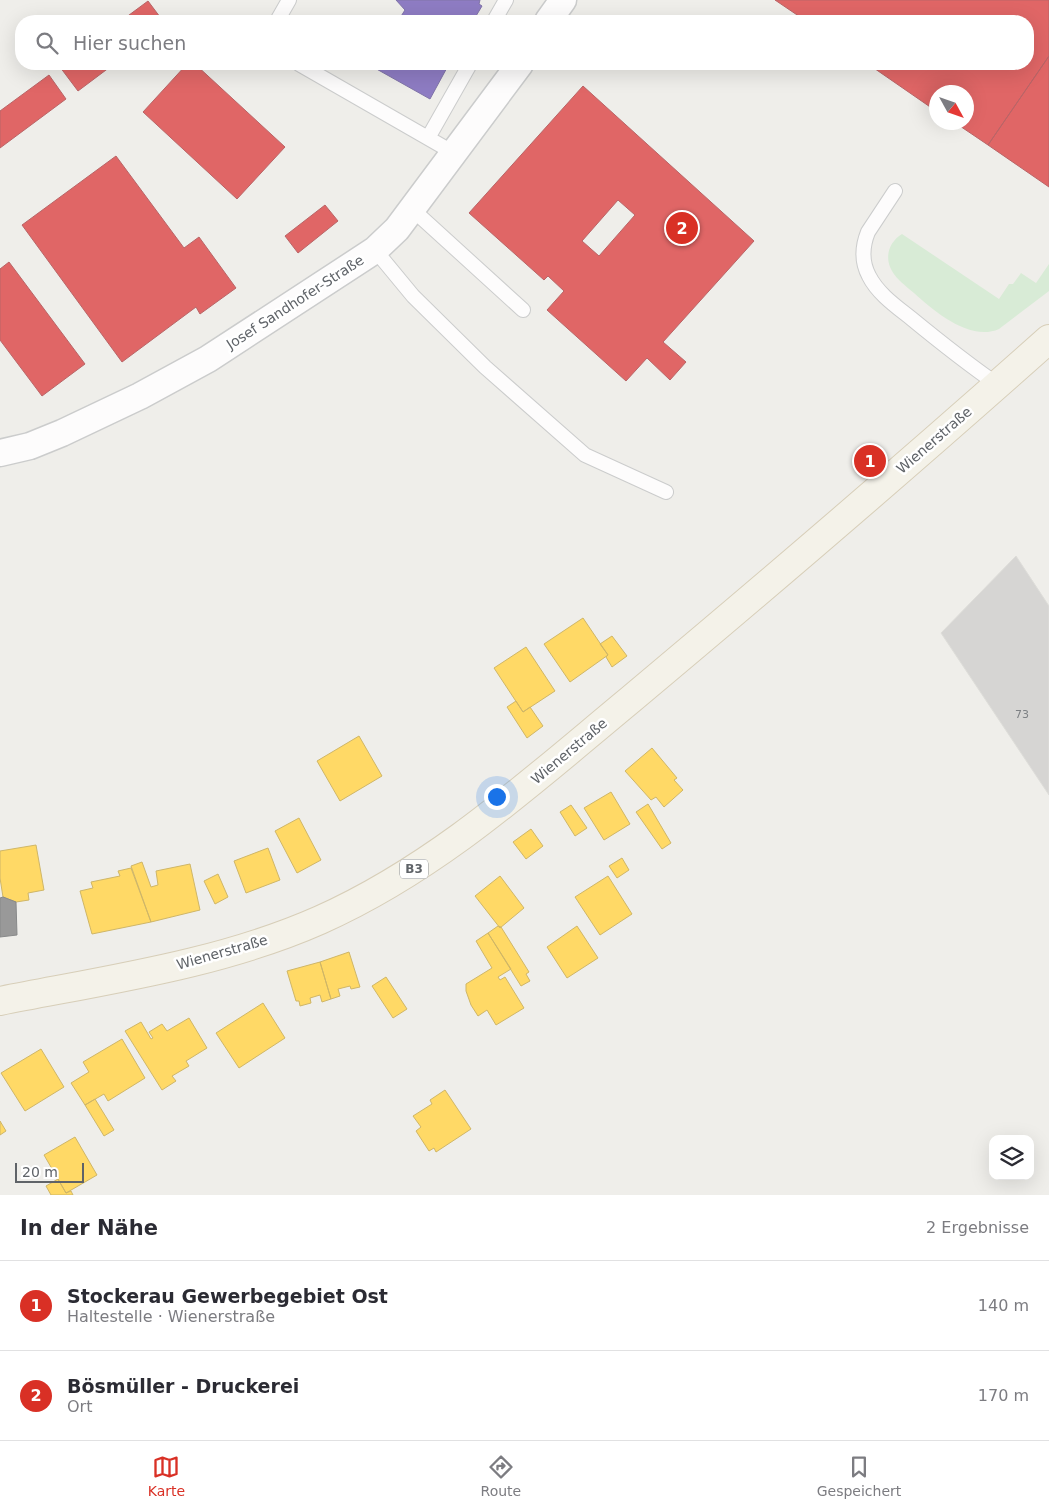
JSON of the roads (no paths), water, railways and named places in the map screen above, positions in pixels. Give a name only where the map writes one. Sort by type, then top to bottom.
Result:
[{"type":"main road","name":"Wienerstraße","points":[[0,1001],[150,971],[208,957],[272,938],[319,920],[354,903],[421,865],[474,828],[543,772],[754,595],[1049,339]]},
{"type":"street","points":[[552,15],[563,0]]},
{"type":"street","name":"Josef Sandhofer-Straße","points":[[0,453],[30,446],[140,396],[208,359],[376,250],[397,229],[516,70]]},
{"type":"lane","points":[[280,15],[289,0]]},
{"type":"lane","points":[[497,15],[506,0]]},
{"type":"lane","points":[[309,70],[454,153]]},
{"type":"lane","points":[[428,138],[467,70]]},
{"type":"lane","points":[[895,191],[865,239],[862,252],[870,278],[901,310],[936,339],[998,385]]},
{"type":"lane","points":[[412,209],[523,310]]},
{"type":"lane","points":[[376,250],[413,296],[465,347],[585,455],[666,492]]},
{"type":"place","name":"Bösmüller - Druckerei","points":[[682,228]]},
{"type":"place","name":"Stockerau Gewerbegebiet Ost","points":[[870,461]]}]
